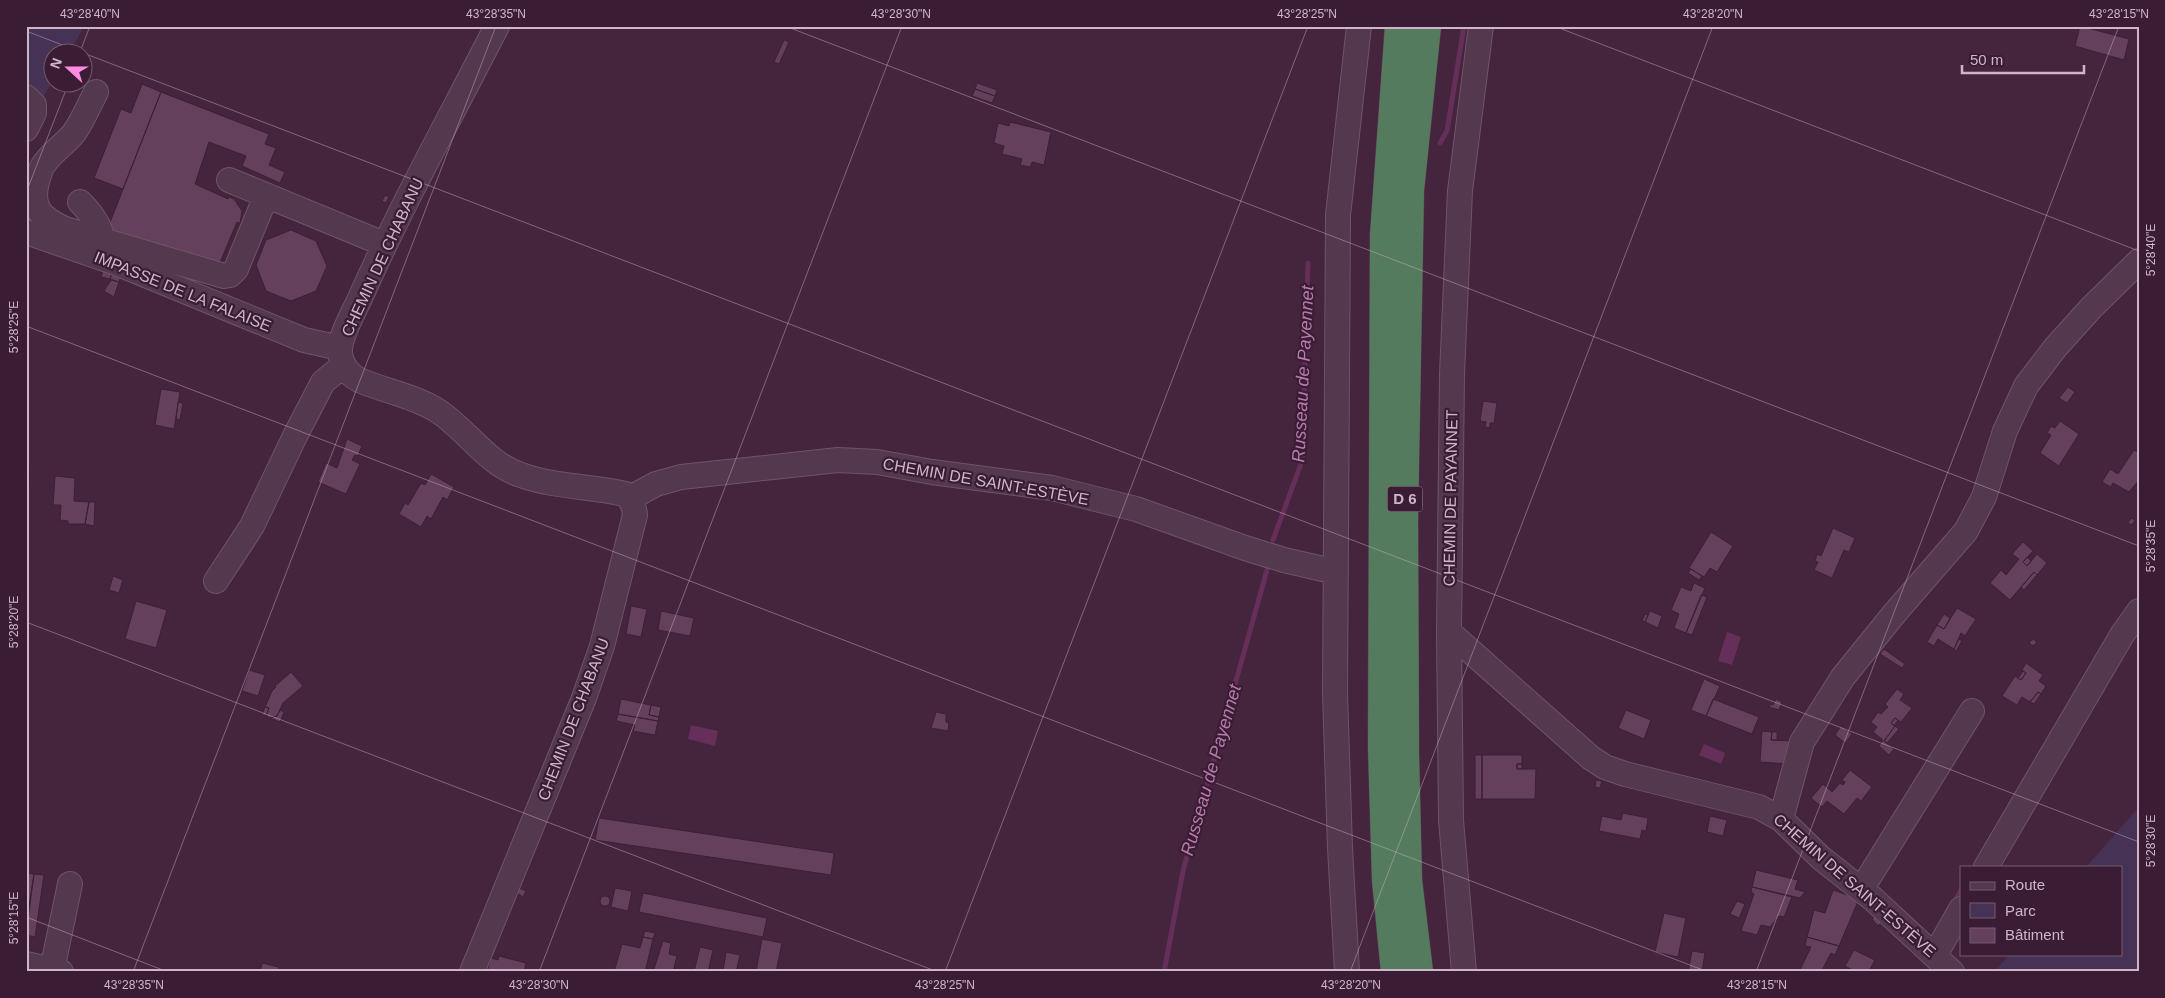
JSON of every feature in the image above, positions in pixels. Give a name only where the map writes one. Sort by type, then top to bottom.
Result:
[{"type":"highway","name":"D 6","points":[[1395,972],[1386,880],[1382,747],[1384,235],[1399,26]]},
{"type":"highway","name":"D 6","points":[[1419,972],[1408,880],[1405,753],[1404,518],[1410,190],[1427,26]]},
{"type":"street","name":"CHEMIN DE CHABANU","points":[[342,357],[344,334],[384,244],[497,26]]},
{"type":"street","points":[[1347,972],[1340,857],[1335,694],[1338,215],[1359,26]]},
{"type":"street","name":"CHEMIN DE PAYANNET","points":[[1464,972],[1451,820],[1448,632],[1452,374],[1456,243],[1460,191],[1481,26]]},
{"type":"street","points":[[96,92],[73,133],[44,164],[35,189],[35,202],[40,213],[49,222],[101,249],[224,276],[230,275],[236,269],[266,196]]},
{"type":"street","points":[[26,97],[34,105],[34,113],[26,129]]},
{"type":"street","points":[[229,180],[384,244]]},
{"type":"street","points":[[80,202],[91,213],[101,249]]},
{"type":"street","name":"IMPASSE DE LA FALAISE","points":[[26,232],[101,249],[342,357]]},
{"type":"street","points":[[1781,819],[1802,742],[1843,677],[1894,614],[1966,531],[1984,497],[2005,431],[2026,386],[2055,348],[2139,261]]},
{"type":"street","points":[[216,581],[252,526],[323,382],[342,357],[354,378],[412,398],[438,410],[498,464],[519,475],[541,482],[618,493],[630,498]]},
{"type":"street","name":"CHEMIN DE SAINT-ESTÈVE","points":[[630,498],[656,484],[681,477],[838,460],[877,462],[932,472],[1052,488],[1136,509],[1253,550],[1336,572]]},
{"type":"street","name":"CHEMIN DE CHABANU","points":[[472,972],[584,698],[602,646],[633,529],[635,515],[630,498]]},
{"type":"street","points":[[1987,866],[2122,635],[2139,611]]},
{"type":"street","name":"CHEMIN DE SAINT-ESTÈVE","points":[[1448,632],[1591,758],[1605,766],[1627,775],[1759,807],[1781,819],[1816,854],[1935,954],[1952,972]]},
{"type":"street","points":[[1861,890],[1972,711]]},
{"type":"street","points":[[26,964],[56,971],[70,884]]},
{"type":"street","points":[[1935,954],[1960,911]]},
{"type":"green space","points":[[26,26],[84,26],[75,42],[42,42],[42,92],[46,92],[26,128]]},
{"type":"green space","points":[[2139,807],[2139,972],[1994,972],[2008,956],[2122,956],[2122,866],[2087,866]]},
{"type":"shaded area","points":[[1727,632],[1741,637],[1732,665],[1718,661]]},
{"type":"shaded area","points":[[691,725],[718,731],[715,746],[688,739]]},
{"type":"shaded area","points":[[1704,744],[1725,753],[1721,764],[1699,755]]},
{"type":"building","points":[[2080,26],[2129,39],[2124,60],[2075,46]]},
{"type":"building","points":[[784,40],[789,42],[779,64],[774,62]]},
{"type":"building","points":[[977,83],[997,90],[995,96],[975,89]]},
{"type":"building","points":[[142,84],[161,92],[123,189],[94,178],[121,109],[131,113]]},
{"type":"building","points":[[975,89],[995,96],[992,103],[972,96]]},
{"type":"building","points":[[161,92],[269,134],[265,144],[276,148],[269,165],[285,172],[280,183],[242,166],[246,156],[209,142],[195,184],[228,199],[229,197],[234,199],[242,211],[240,223],[237,222],[219,265],[107,230]]},
{"type":"building","points":[[1010,122],[1051,132],[1044,165],[1032,162],[1030,167],[1020,165],[1022,159],[1002,154],[1004,146],[994,143],[998,123],[1009,126]]},
{"type":"building","points":[[385,195],[389,197],[386,203],[382,201]]},
{"type":"building","points":[[291,230],[316,241],[327,266],[316,291],[291,301],[266,291],[256,265],[266,240]]},
{"type":"building","points":[[105,264],[114,267],[110,279],[101,277]]},
{"type":"building","points":[[114,267],[123,270],[119,282],[110,279]]},
{"type":"building","points":[[111,280],[119,282],[114,297],[104,291]]},
{"type":"building","points":[[2068,387],[2075,392],[2067,403],[2059,398]]},
{"type":"building","points":[[161,389],[180,392],[174,429],[155,425]]},
{"type":"building","points":[[1483,401],[1497,403],[1494,423],[1490,423],[1490,428],[1485,427],[1486,422],[1480,421]]},
{"type":"building","points":[[178,402],[183,403],[180,420],[176,419]]},
{"type":"building","points":[[2060,421],[2079,434],[2059,466],[2040,453],[2051,435],[2047,433],[2051,426],[2055,428]]},
{"type":"building","points":[[347,439],[362,446],[358,456],[355,455],[352,460],[360,464],[346,494],[318,482],[326,463],[337,468]]},
{"type":"building","points":[[2134,450],[2139,453],[2139,480],[2129,492],[2113,483],[2111,487],[2102,482],[2110,469],[2118,474]]},
{"type":"building","points":[[26,466],[29,466],[29,485],[26,484]]},
{"type":"building","points":[[431,474],[454,487],[447,500],[443,497],[431,519],[427,516],[421,527],[399,514],[405,503],[408,505],[421,483],[425,485]]},
{"type":"building","points":[[55,476],[75,478],[74,501],[89,502],[85,524],[68,524],[68,521],[60,520],[61,505],[53,505]]},
{"type":"building","points":[[89,502],[95,502],[94,526],[85,524]]},
{"type":"building","points":[[2132,518],[2135,521],[2131,525],[2128,522]]},
{"type":"building","points":[[1833,528],[1855,538],[1849,552],[1844,550],[1832,578],[1814,570],[1818,562],[1815,561],[1817,554],[1821,556]]},
{"type":"building","points":[[1711,532],[1733,546],[1717,572],[1710,568],[1704,577],[1689,568]]},
{"type":"building","points":[[2023,542],[2033,551],[2023,562],[2027,566],[2037,554],[2047,563],[2037,575],[2034,572],[2010,600],[1990,583],[2001,570],[2006,575],[2019,559],[2012,554]]},
{"type":"building","points":[[2027,557],[2031,561],[2027,566],[2023,562]]},
{"type":"building","points":[[1691,569],[1702,576],[1699,580],[1688,573]]},
{"type":"building","points":[[2034,572],[2037,575],[2024,590],[2021,587]]},
{"type":"building","points":[[113,576],[123,580],[119,593],[109,590]]},
{"type":"building","points":[[1694,583],[1705,588],[1686,633],[1674,628],[1679,614],[1671,610],[1681,587],[1691,591]]},
{"type":"building","points":[[1701,595],[1707,597],[1692,635],[1686,633]]},
{"type":"building","points":[[136,601],[167,610],[156,648],[125,639]]},
{"type":"building","points":[[631,606],[647,609],[641,637],[626,634]]},
{"type":"building","points":[[1957,608],[1976,619],[1965,636],[1961,633],[1954,649],[1938,639],[1934,646],[1927,642],[1937,625],[1944,629]]},
{"type":"building","points":[[661,611],[694,618],[690,636],[658,630]]},
{"type":"building","points":[[1650,611],[1662,616],[1658,628],[1645,622]]},
{"type":"building","points":[[1645,614],[1648,615],[1645,622],[1642,621]]},
{"type":"building","points":[[1944,614],[1950,618],[1944,629],[1937,625]]},
{"type":"building","points":[[1959,639],[1962,641],[1956,651],[1954,649]]},
{"type":"building","points":[[2034,639],[2037,643],[2032,646],[2029,642]]},
{"type":"building","points":[[1884,649],[1905,664],[1902,668],[1880,654]]},
{"type":"building","points":[[2026,663],[2043,675],[2039,681],[2046,686],[2041,694],[2038,692],[2030,702],[2022,697],[2017,705],[2002,696],[2015,676],[2021,680],[2026,673],[2022,670]]},
{"type":"building","points":[[249,670],[265,675],[258,696],[242,691]]},
{"type":"building","points":[[2023,671],[2026,673],[2021,680],[2018,678]]},
{"type":"building","points":[[291,672],[303,686],[283,703],[277,716],[270,718],[266,716],[269,708],[265,707],[272,691]]},
{"type":"building","points":[[1704,679],[1720,686],[1706,716],[1691,710]]},
{"type":"building","points":[[1897,689],[1904,694],[1900,700],[1912,708],[1901,722],[1895,718],[1891,723],[1895,726],[1884,741],[1894,749],[1889,755],[1879,746],[1883,740],[1873,732],[1877,727],[1871,722],[1878,712],[1881,714],[1888,707],[1885,704]]},
{"type":"building","points":[[2038,692],[2041,694],[2034,704],[2030,702]]},
{"type":"building","points":[[621,699],[651,705],[649,715],[659,717],[658,721],[618,714]]},
{"type":"building","points":[[1713,699],[1759,717],[1752,734],[1706,716]]},
{"type":"building","points":[[1776,699],[1782,702],[1779,710],[1769,707],[1771,704],[1773,705]]},
{"type":"building","points":[[651,705],[661,707],[659,717],[649,715]]},
{"type":"building","points":[[265,707],[269,708],[266,716],[262,715]]},
{"type":"building","points":[[280,710],[284,712],[280,722],[270,718],[277,716]]},
{"type":"building","points":[[1626,710],[1651,720],[1644,739],[1618,728]]},
{"type":"building","points":[[936,712],[946,714],[946,722],[949,723],[948,731],[931,728]]},
{"type":"building","points":[[618,714],[658,721],[655,735],[633,731],[635,725],[616,721]]},
{"type":"building","points":[[1895,718],[1898,720],[1894,726],[1891,723]]},
{"type":"building","points":[[1841,726],[1852,734],[1845,743],[1835,735]]},
{"type":"building","points":[[1895,726],[1899,729],[1887,743],[1884,741]]},
{"type":"building","points":[[1762,731],[1772,732],[1771,740],[1790,741],[1788,764],[1760,762]]},
{"type":"building","points":[[1772,732],[1777,732],[1777,740],[1771,740]]},
{"type":"building","points":[[1475,755],[1482,755],[1482,799],[1475,799]]},
{"type":"building","points":[[1482,755],[1522,755],[1522,764],[1517,764],[1517,769],[1536,769],[1535,799],[1482,799]]},
{"type":"building","points":[[1517,764],[1522,764],[1522,769],[1517,769]]},
{"type":"building","points":[[1850,770],[1872,787],[1861,801],[1857,798],[1844,814],[1827,801],[1822,807],[1811,798],[1823,784],[1832,792],[1840,783],[1843,785],[1845,782],[1842,780]]},
{"type":"building","points":[[1596,780],[1602,781],[1600,788],[1595,787]]},
{"type":"building","points":[[1623,813],[1648,818],[1646,831],[1642,830],[1640,839],[1599,831],[1602,816],[1621,820]]},
{"type":"building","points":[[1710,816],[1727,820],[1723,836],[1707,832]]},
{"type":"building","points":[[599,818],[834,853],[831,875],[595,840]]},
{"type":"building","points":[[1756,870],[1798,880],[1795,889],[1805,892],[1800,898],[1752,887]]},
{"type":"building","points":[[26,873],[34,874],[26,925]]},
{"type":"building","points":[[34,874],[44,875],[35,937],[26,935]]},
{"type":"building","points":[[1752,887],[1792,897],[1784,917],[1779,916],[1770,927],[1761,925],[1757,935],[1741,931],[1754,894],[1751,892]]},
{"type":"building","points":[[519,888],[526,891],[523,897],[517,893]]},
{"type":"building","points":[[615,888],[632,891],[628,911],[611,907]]},
{"type":"building","points":[[1833,890],[1859,899],[1839,946],[1807,937],[1814,910],[1825,913]]},
{"type":"building","points":[[643,893],[767,918],[763,937],[639,912]]},
{"type":"building","points":[[603,896],[607,896],[610,901],[609,905],[603,906],[600,903],[600,899]]},
{"type":"building","points":[[1737,901],[1745,904],[1739,918],[1730,914]]},
{"type":"building","points":[[1878,912],[1885,926],[1881,923],[1878,926],[1872,919]]},
{"type":"building","points":[[1664,913],[1686,918],[1678,957],[1655,952]]},
{"type":"building","points":[[645,931],[655,933],[653,939],[643,937]]},
{"type":"building","points":[[643,937],[653,939],[645,972],[614,972],[622,944],[640,948]]},
{"type":"building","points":[[1807,937],[1839,946],[1835,955],[1831,953],[1821,972],[1799,972],[1811,947],[1805,946]]},
{"type":"building","points":[[762,939],[782,943],[776,972],[756,972]]},
{"type":"building","points":[[663,941],[671,943],[669,954],[677,956],[673,972],[653,972]]},
{"type":"building","points":[[700,947],[713,950],[708,972],[694,972]]},
{"type":"building","points":[[1854,950],[1875,960],[1869,971],[1871,972],[1856,972],[1845,966]]},
{"type":"building","points":[[1692,951],[1705,953],[1702,972],[1688,972]]},
{"type":"building","points":[[726,952],[740,955],[736,972],[723,972]]},
{"type":"building","points":[[499,956],[526,963],[524,972],[487,972],[491,958],[498,960]]},
{"type":"building","points":[[262,963],[279,967],[278,972],[260,972]]},
{"type":"waterway","name":"Russeau de Payennet","points":[[1440,143],[1447,131],[1464,26]]},
{"type":"waterway","name":"Russeau de Payennet","points":[[1273,540],[1302,461],[1308,263]]},
{"type":"waterway","name":"Russeau de Payennet","points":[[1164,972],[1183,871],[1267,570]]},
{"type":"waterway","points":[[1954,903],[1960,892]]}]
